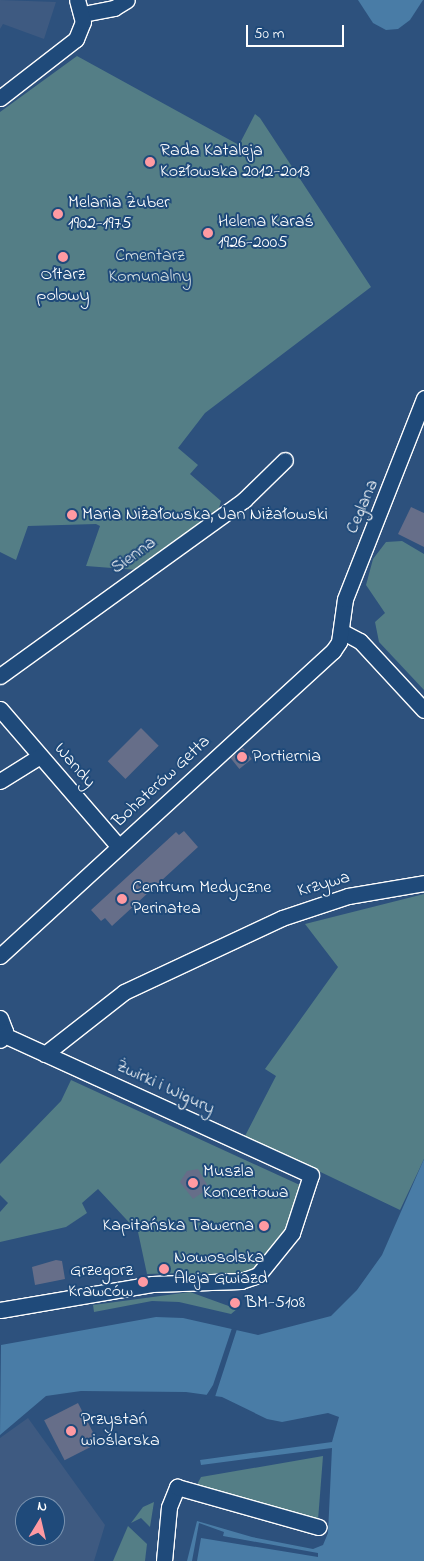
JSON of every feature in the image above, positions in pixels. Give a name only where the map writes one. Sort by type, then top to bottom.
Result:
[{"type":"street","points":[[0,98],[72,45],[83,27],[80,7],[114,8],[127,0]]},
{"type":"street","name":"Ceglana","points":[[340,631],[344,599],[424,398]]},
{"type":"street","name":"Sienna","points":[[0,676],[244,500],[285,460]]},
{"type":"street","points":[[340,631],[360,641],[424,710]]},
{"type":"street","name":"Bohaterów Getta","points":[[0,957],[333,651],[340,631]]},
{"type":"street","name":"Wandy","points":[[0,709],[119,847]]},
{"type":"street","points":[[0,781],[40,756]]},
{"type":"street","name":"Krzywa","points":[[45,1054],[105,1004],[124,992],[309,907],[388,887],[424,883]]},
{"type":"street","points":[[0,1018],[2,1037]]},
{"type":"street","name":"Żwirki i Wigury","points":[[0,1310],[152,1284],[242,1281],[258,1275],[274,1259],[292,1232],[311,1175],[45,1054],[2,1037]]},
{"type":"street","points":[[164,1561],[169,1507],[177,1487],[318,1527]]},
{"type":"shaded area","points":[[0,0],[56,2],[44,39],[3,24],[0,29]]},
{"type":"shaded area","points":[[358,0],[423,0],[410,20],[398,29],[386,30],[373,23]]},
{"type":"shaded area","points":[[424,1159],[424,1561],[187,1561],[197,1521],[252,1537],[313,1549],[323,1545],[328,1533],[332,1448],[201,1465],[200,1460],[332,1442],[339,1417],[328,1413],[282,1422],[267,1419],[222,1397],[186,1392],[81,1391],[46,1396],[0,1435],[1,1345],[156,1317],[183,1318],[258,1335],[331,1316],[357,1290],[382,1255]]},
{"type":"shaded area","points":[[28,1418],[105,1525],[94,1561],[0,1561],[0,1438]]},
{"type":"green space","name":"Cmentarz Komunalny","points":[[77,56],[239,145],[255,114],[260,118],[371,287],[205,413],[178,448],[198,465],[190,474],[221,501],[218,512],[138,570],[86,566],[100,526],[96,524],[28,526],[16,560],[0,552],[0,112]]},
{"type":"green space","points":[[402,541],[424,554],[424,690],[379,642],[375,622],[385,613],[366,585],[373,559],[386,542]]},
{"type":"green space","points":[[424,894],[424,1159],[400,1210],[245,1136],[276,1076],[265,1069],[338,967],[305,924]]},
{"type":"green space","points":[[71,1080],[302,1186],[286,1235],[248,1274],[196,1279],[181,1273],[147,1274],[138,1232],[98,1189],[82,1203],[87,1213],[66,1227],[0,1242],[0,1212],[8,1203],[0,1195],[0,1164],[61,1101]]},
{"type":"green space","points":[[190,1292],[237,1309],[231,1314],[179,1302],[152,1301],[94,1312],[93,1305]]},
{"type":"green space","points":[[323,1456],[317,1533],[190,1498],[201,1477]]},
{"type":"green space","points":[[154,1502],[150,1527],[141,1518],[131,1523],[143,1507]]},
{"type":"green space","points":[[128,1526],[147,1544],[145,1561],[113,1561]]},
{"type":"pier","points":[[232,1328],[237,1329],[214,1400],[204,1399],[213,1385]]},
{"type":"pier","points":[[199,1523],[224,1532],[223,1536],[318,1553],[318,1557],[201,1538],[197,1561],[192,1561]]},
{"type":"building","points":[[411,507],[424,513],[424,547],[398,534]]},
{"type":"building","points":[[141,728],[159,746],[125,779],[108,761]]},
{"type":"building","name":"Portiernia","points":[[243,748],[252,759],[239,769],[231,758]]},
{"type":"building","points":[[184,831],[198,847],[112,926],[105,918],[101,921],[91,910],[176,832],[179,835]]},
{"type":"building","name":"Muszla Koncertowa","points":[[198,1169],[209,1188],[193,1199],[180,1182],[187,1171]]},
{"type":"building","points":[[56,1260],[62,1261],[65,1279],[35,1285],[32,1267]]},
{"type":"building","name":"Przystań wioślarska","points":[[78,1403],[98,1443],[65,1460],[44,1420]]},
{"type":"place","name":"Rada Kataleja Kozłowska 2012-2013","points":[[150,162]]},
{"type":"place","name":"Melania Żuber 1902-1975","points":[[58,214]]},
{"type":"place","name":"Helena Karaś 1926-2005","points":[[208,233]]},
{"type":"place","name":"Ołtarz polowy","points":[[63,257]]},
{"type":"place","name":"Maria Niżałowska, Jan Niżałowski","points":[[72,515]]},
{"type":"place","name":"Portiernia","points":[[242,757]]},
{"type":"place","name":"Centrum Medyczne Perinatea","points":[[122,899]]},
{"type":"place","name":"Muszla Koncertowa","points":[[193,1183]]},
{"type":"place","name":"Kapitańska Tawerna","points":[[264,1226]]},
{"type":"place","name":"Nowosolska Aleja Gwiazd","points":[[164,1269]]},
{"type":"place","name":"Grzegorz Krawców","points":[[143,1282]]},
{"type":"place","name":"BM-5108","points":[[235,1303]]},
{"type":"place","name":"Przystań wioślarska","points":[[71,1431]]}]
